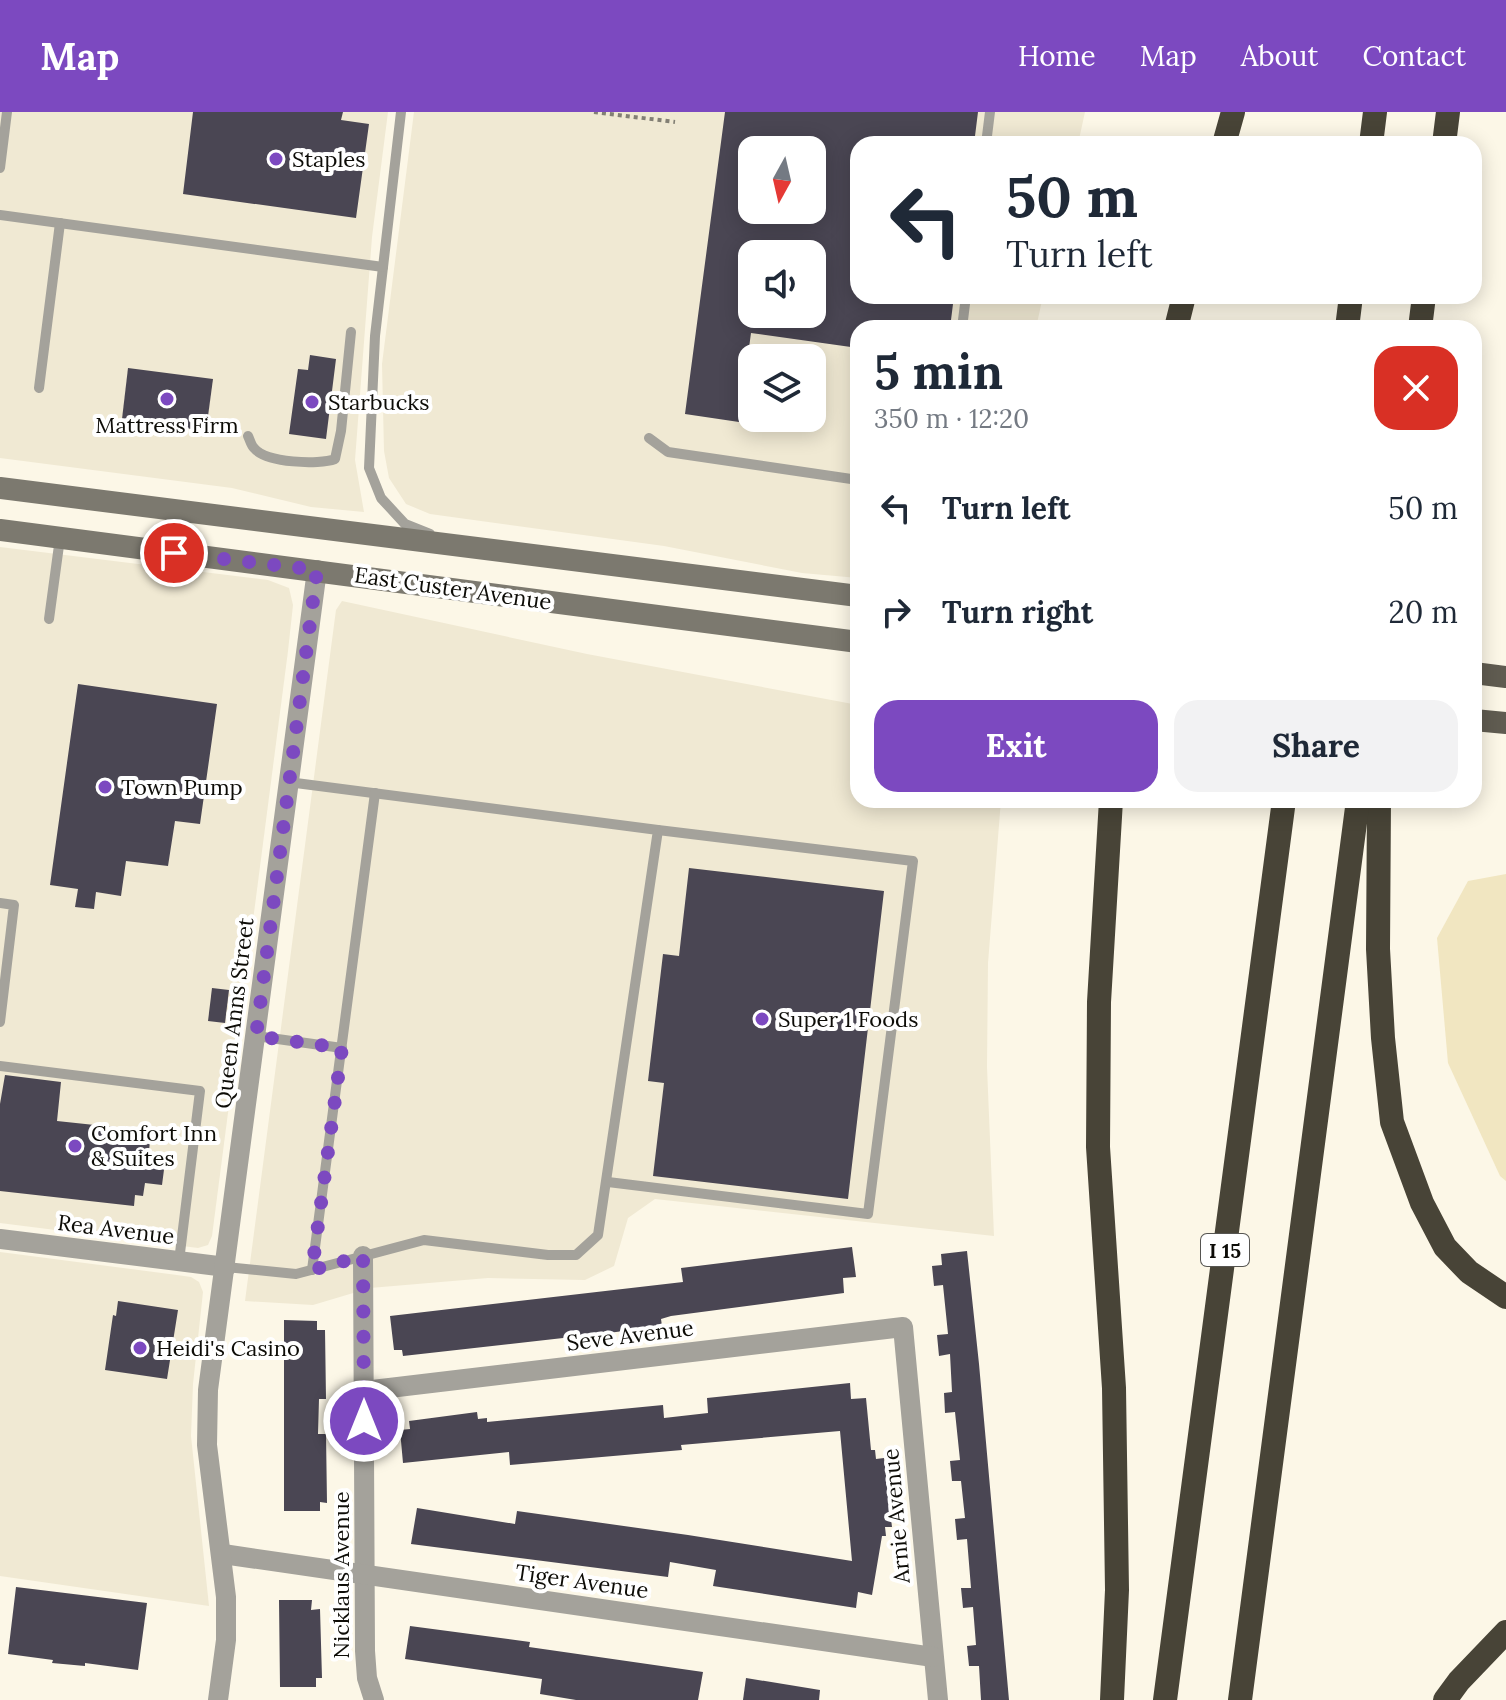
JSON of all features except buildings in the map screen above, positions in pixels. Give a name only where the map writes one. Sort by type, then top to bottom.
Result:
[{"type":"highway","points":[[1226,136],[1233,112]]},
{"type":"highway","points":[[1372,136],[1375,112]]},
{"type":"highway","points":[[1445,136],[1448,112]]},
{"type":"highway","points":[[1111,808],[1099,1002],[1098,1147],[1114,1388],[1117,1590],[1112,1700]]},
{"type":"highway","name":"I 15","points":[[1165,1700],[1283,808]]},
{"type":"highway","points":[[1240,1700],[1357,808]]},
{"type":"highway","points":[[1379,808],[1378,949],[1392,1122],[1422,1203],[1445,1247],[1469,1272],[1506,1297]]},
{"type":"highway","points":[[1445,1700],[1506,1632]]},
{"type":"main road","name":"East Custer Avenue","points":[[0,488],[850,595]]},
{"type":"main road","name":"East Custer Avenue","points":[[0,530],[850,641]]},
{"type":"main road","points":[[1482,674],[1506,677]]},
{"type":"main road","points":[[1482,721],[1506,723]]},
{"type":"street","name":"Queen Anns Street","points":[[218,1700],[226,1640],[223,1554],[207,1445],[208,1390],[317,570]]},
{"type":"street","name":"Rea Avenue","points":[[0,1239],[226,1267]]},
{"type":"street","name":"Nicklaus Avenue","points":[[363,1256],[367,1678],[374,1700]]},
{"type":"street","name":"Seve Avenue","points":[[364,1391],[903,1327]]},
{"type":"street","name":"Arnie Avenue","points":[[903,1327],[938,1700]]},
{"type":"street","name":"Tiger Avenue","points":[[223,1554],[933,1657]]},
{"type":"lane","points":[[0,168],[7,112]]},
{"type":"lane","points":[[401,112],[375,336],[369,468],[381,498],[405,524],[461,547]]},
{"type":"lane","points":[[987,136],[990,112]]},
{"type":"lane","points":[[0,215],[383,267]]},
{"type":"lane","points":[[39,388],[60,223]]},
{"type":"lane","points":[[248,436],[254,449],[266,456],[321,464],[335,459],[341,431],[351,332]]},
{"type":"lane","points":[[649,438],[668,452],[850,479]]},
{"type":"lane","points":[[49,619],[60,538]]},
{"type":"lane","points":[[288,782],[913,861],[868,1214],[608,1182]]},
{"type":"lane","points":[[312,1270],[375,793]]},
{"type":"lane","points":[[226,1267],[296,1274],[424,1240],[548,1255],[576,1255],[598,1235],[658,830]]},
{"type":"lane","points":[[0,903],[14,905],[0,1022]]},
{"type":"lane","points":[[256,1036],[342,1048]]},
{"type":"lane","points":[[0,1066],[200,1091],[179,1261]]},
{"type":"path","points":[[594,112],[675,122]]},
{"type":"shaded area","points":[[0,112],[388,112],[372,237],[355,460],[364,512],[311,507],[232,488],[0,458]]},
{"type":"shaded area","points":[[414,112],[1085,112],[1080,136],[850,136],[850,304],[1041,304],[1038,320],[850,320],[850,577],[802,573],[664,546],[430,514],[406,504],[389,478],[384,451],[382,364]]},
{"type":"shaded area","points":[[0,547],[268,580],[289,588],[293,605],[288,651],[212,1236],[208,1245],[198,1248],[0,1223]]},
{"type":"shaded area","points":[[342,601],[587,654],[850,703],[850,808],[1000,808],[988,963],[987,1067],[994,1236],[655,1199],[628,1218],[614,1266],[585,1280],[488,1278],[370,1288],[313,1305],[245,1301],[336,610]]},
{"type":"shaded area","points":[[1506,874],[1506,1181],[1500,1176],[1448,1063],[1437,938],[1468,881]]},
{"type":"shaded area","points":[[0,1252],[191,1277],[199,1282],[203,1292],[191,1436],[209,1606],[0,1576]]},
{"type":"place","name":"Staples","points":[[276,159]]},
{"type":"place","name":"Mattress Firm","points":[[167,399]]},
{"type":"place","name":"Starbucks","points":[[312,402]]},
{"type":"place","name":"Town Pump","points":[[105,787]]},
{"type":"place","name":"Super 1 Foods","points":[[762,1019]]},
{"type":"place","name":"Comfort Inn & Suites","points":[[75,1146]]},
{"type":"place","name":"Heidi's Casino","points":[[140,1348]]},
{"type":"route","points":[[174,553],[317,570],[256,1036],[342,1048],[312,1270],[363,1256],[364,1421]]}]
